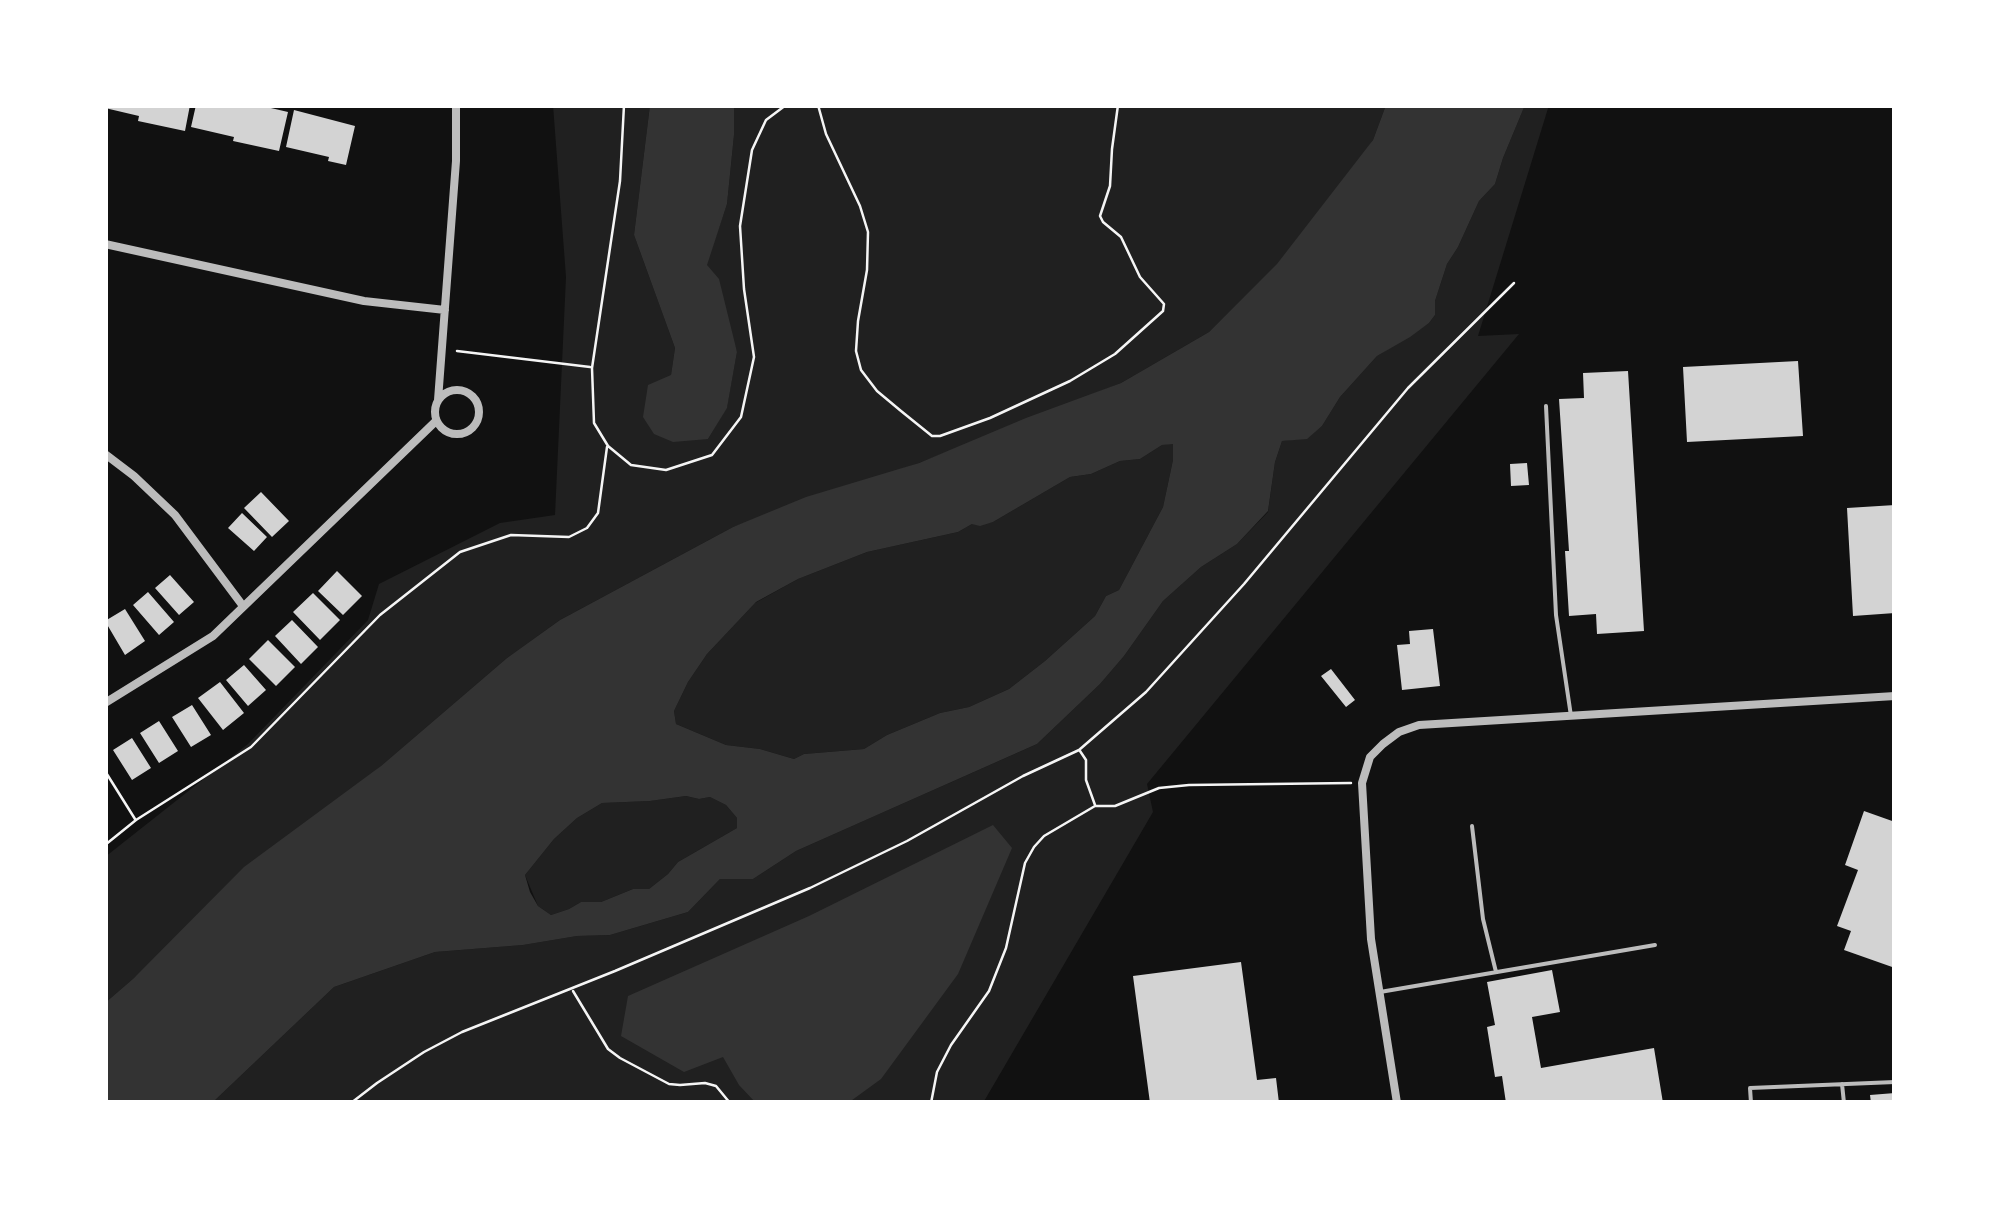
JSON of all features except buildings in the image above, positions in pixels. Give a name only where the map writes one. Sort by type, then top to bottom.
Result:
[{"type":"street","points":[[438,400],[449,392],[463,391],[475,400],[479,414],[474,427],[461,434],[446,432],[436,421],[435,407],[456,162],[456,105]]},
{"type":"street","points":[[105,244],[364,301],[445,310]]},
{"type":"street","points":[[105,703],[213,636],[436,421]]},
{"type":"street","points":[[105,454],[175,515],[243,606]]},
{"type":"street","points":[[1397,1103],[1372,939],[1362,783],[1370,757],[1383,744],[1399,732],[1420,725],[1895,696]]},
{"type":"lane","points":[[1546,406],[1556,615],[1571,716]]},
{"type":"lane","points":[[1472,826],[1483,919],[1496,972]]},
{"type":"lane","points":[[1380,992],[1655,945]]},
{"type":"lane","points":[[1751,1103],[1750,1088],[1895,1082]]},
{"type":"lane","points":[[1842,1084],[1844,1103]]},
{"type":"path","points":[[624,105],[620,181],[592,368],[594,423],[608,446],[631,466],[666,470],[712,455],[741,417],[754,356],[740,226],[752,150],[766,120],[786,105]]},
{"type":"path","points":[[818,105],[826,134],[868,232],[856,351],[860,370],[877,391],[932,436],[990,418],[1070,382],[1116,354],[1164,311],[1164,304],[1140,277],[1122,236],[1102,222],[1100,216],[1110,186],[1118,105]]},
{"type":"path","points":[[351,1103],[408,1062],[462,1032],[856,867],[1079,750],[1146,692],[1244,584],[1408,388],[1514,282]]},
{"type":"path","points":[[457,352],[592,368]]},
{"type":"path","points":[[105,846],[136,820],[251,747],[380,615],[460,552],[511,534],[569,537],[587,528],[598,513],[608,446]]},
{"type":"path","points":[[1079,750],[1086,760],[1086,780],[1095,806]]},
{"type":"path","points":[[105,771],[136,820]]},
{"type":"path","points":[[931,1103],[938,1072],[951,1045],[990,991],[1006,948],[1025,863],[1044,836],[1095,806],[1115,806],[1160,788],[1362,783]]},
{"type":"path","points":[[572,988],[608,1049],[620,1058],[669,1084],[716,1086],[730,1103]]},
{"type":"shaded area","points":[[553,105],[650,105],[634,235],[675,348],[671,375],[708,439],[727,407],[737,352],[706,265],[727,204],[734,105],[1386,105],[1373,140],[1321,222],[1209,332],[1121,383],[919,463],[733,527],[560,620],[507,658],[105,1003],[105,857],[248,744],[368,620],[379,584],[500,523],[555,515],[566,277]]},
{"type":"shaded area","points":[[650,105],[734,105],[727,204],[707,265],[719,279],[737,352],[727,408],[708,439],[673,442],[654,434],[643,417],[648,385],[671,375],[675,348],[634,235]]},
{"type":"shaded area","points":[[1386,105],[1525,105],[1495,184],[1479,201],[1447,264],[1435,301],[1435,315],[1429,323],[1377,356],[1340,397],[1322,426],[1307,439],[1282,441],[1268,511],[1237,544],[1201,567],[1163,601],[1100,684],[1037,744],[796,851],[753,879],[720,879],[688,912],[610,935],[435,952],[334,987],[212,1103],[105,1103],[105,1003],[244,867],[381,766],[507,658],[560,620],[733,527],[806,497],[919,463],[1121,383],[1209,332],[1277,264],[1373,140]],"holes":[[[1173,444],[1163,507],[1119,590],[1106,596],[1095,616],[1009,689],[969,707],[940,713],[864,749],[804,754],[794,759],[726,745],[676,724],[674,711],[688,682],[707,654],[756,602],[798,579],[867,552],[993,522],[1070,477],[1091,474],[1120,461],[1140,459],[1162,445]],[[710,797],[726,805],[737,818],[737,828],[678,862],[649,889],[633,889],[601,902],[581,902],[551,915],[538,906],[525,875],[577,818],[602,803]]]},
{"type":"shaded area","points":[[1525,105],[1549,105],[1478,336],[1519,334],[1147,784],[1153,812],[983,1103],[212,1103],[334,987],[435,952],[610,935],[688,912],[720,879],[753,879],[796,851],[1037,744],[1100,684],[1163,601],[1201,567],[1237,544],[1268,512],[1282,441],[1307,438],[1322,426],[1340,397],[1377,356],[1429,323],[1435,315],[1435,301],[1447,264],[1479,201],[1495,184]]},
{"type":"shaded area","points":[[1173,443],[1163,507],[1119,590],[1106,596],[1095,616],[1009,689],[969,707],[940,713],[864,749],[804,754],[794,759],[726,745],[676,724],[674,711],[688,682],[707,654],[755,603],[798,579],[867,552],[993,522],[1070,477],[1091,474],[1120,461],[1140,459]]},
{"type":"shaded area","points":[[710,797],[726,805],[737,818],[737,828],[678,862],[649,889],[633,889],[601,902],[581,902],[551,915],[538,906],[525,875],[577,818],[602,803]]},
{"type":"shaded area","points":[[993,825],[1012,848],[958,974],[881,1079],[848,1103],[756,1103],[739,1085],[723,1057],[684,1072],[621,1036],[628,996],[809,916]]}]
